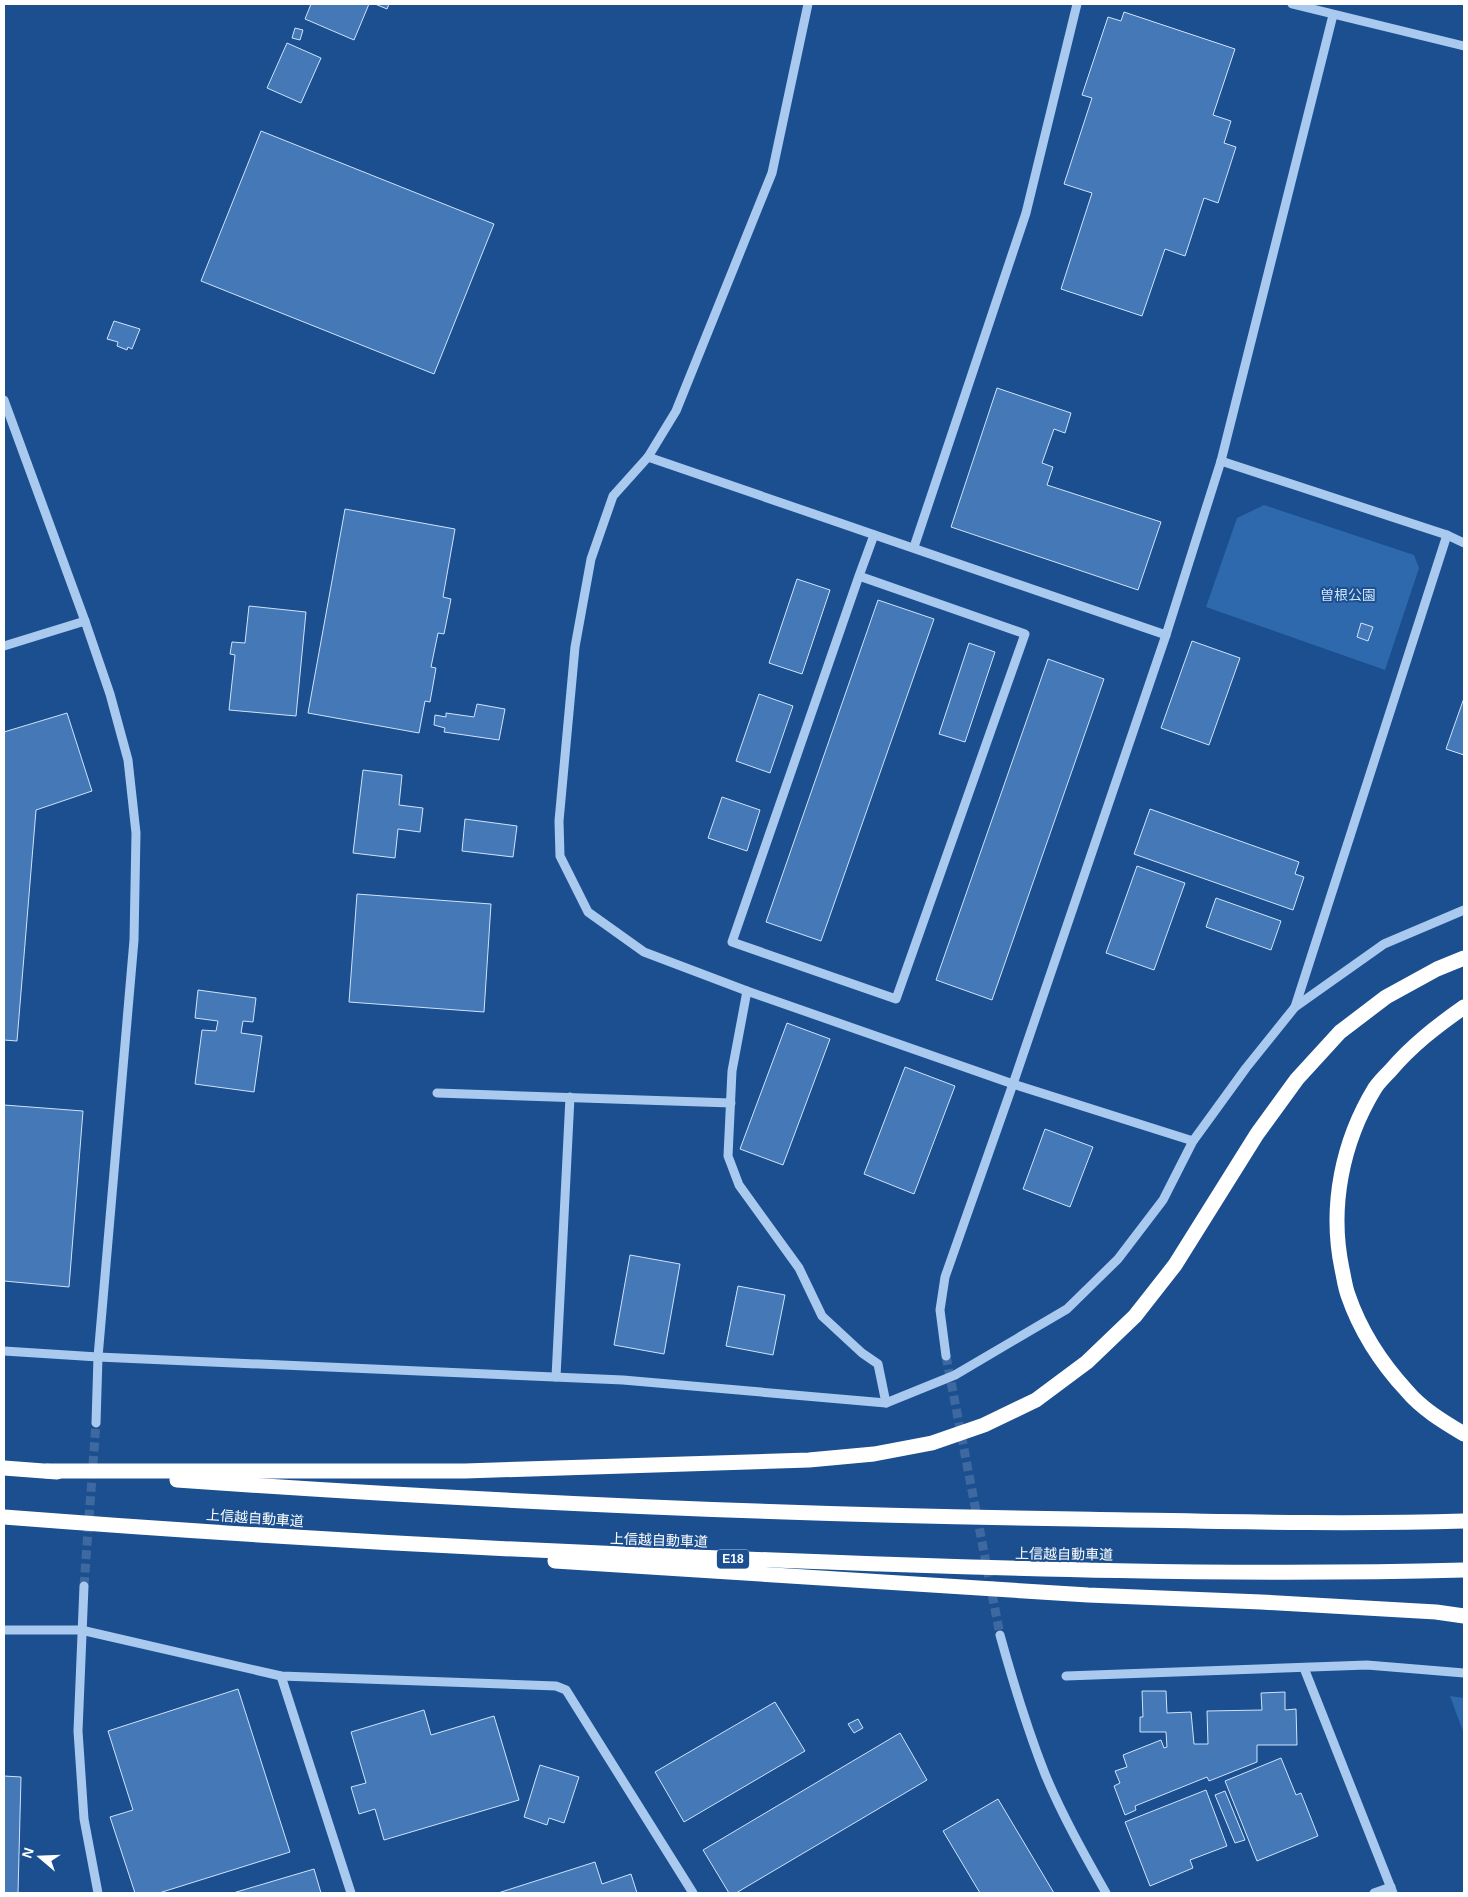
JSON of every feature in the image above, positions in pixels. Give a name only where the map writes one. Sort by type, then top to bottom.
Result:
[{"type":"highway","points":[[47,1471],[465,1471],[809,1460],[874,1454],[932,1443],[984,1425],[1036,1400],[1087,1362],[1135,1316],[1175,1265],[1257,1134],[1297,1079],[1340,1032],[1386,997],[1436,969],[1464,958]]},
{"type":"highway","points":[[1464,1007],[1435,1027],[1404,1054],[1376,1087],[1354,1131],[1342,1169],[1336,1212],[1339,1253],[1347,1294],[1362,1328],[1383,1361],[1408,1392],[1437,1417],[1464,1434]]},
{"type":"highway","points":[[4,1468],[321,1490],[628,1505],[940,1517],[1171,1521],[1464,1521]]},
{"type":"highway","name":"上信越自動車道","points":[[4,1517],[312,1539],[637,1555],[954,1567],[1178,1573],[1464,1570]]},
{"type":"highway","points":[[312,1539],[467,1556],[1088,1595],[1436,1612],[1464,1616]]},
{"type":"street","points":[[808,4],[772,173],[676,410],[648,457],[613,496],[591,560],[575,647],[559,821],[560,856],[588,912],[644,952],[747,991],[1013,1084],[1193,1141]]},
{"type":"street","points":[[914,548],[1026,213],[1077,4]]},
{"type":"street","points":[[1292,4],[1464,46]]},
{"type":"street","points":[[946,1356],[940,1310],[945,1278],[1166,635],[1221,461],[1333,15]]},
{"type":"street","points":[[4,400],[86,621],[110,694],[128,760],[136,833],[134,940],[98,1357],[96,1423]]},
{"type":"street","points":[[648,457],[1166,635]]},
{"type":"street","points":[[1221,461],[1447,535],[1464,543]]},
{"type":"street","points":[[859,576],[1025,634],[896,999],[732,942],[859,576],[874,535]]},
{"type":"street","points":[[1295,1008],[1447,535]]},
{"type":"street","points":[[4,646],[86,621]]},
{"type":"street","points":[[4,1351],[98,1357],[623,1380],[886,1403],[955,1375],[1067,1309],[1118,1258],[1163,1200],[1193,1141],[1246,1068],[1295,1008],[1384,944],[1464,910]]},
{"type":"street","points":[[747,991],[732,1071],[728,1156],[740,1186],[799,1268],[822,1316],[862,1353],[878,1364],[886,1403]]},
{"type":"street","points":[[437,1093],[731,1102]]},
{"type":"street","points":[[556,1377],[570,1097]]},
{"type":"street","points":[[84,1586],[78,1731],[84,1819],[98,1893]]},
{"type":"street","points":[[4,1630],[82,1630],[281,1676],[556,1686],[566,1690],[692,1893]]},
{"type":"street","points":[[1000,1635],[1017,1700],[1046,1775],[1077,1842],[1106,1893]]},
{"type":"street","points":[[1066,1676],[1367,1665],[1464,1674]]},
{"type":"street","points":[[1304,1668],[1392,1890],[1374,1893]]},
{"type":"street","points":[[281,1676],[351,1893]]},
{"type":"green space","name":"曽根公園","points":[[1264,505],[1414,555],[1419,568],[1385,670],[1206,607],[1237,518]]},
{"type":"green space","points":[[1450,1696],[1464,1698],[1464,1734]]},
{"type":"building","points":[[311,4],[369,4],[354,40],[305,19]]},
{"type":"building","points":[[375,4],[389,4],[387,9]]},
{"type":"building","points":[[1124,12],[1235,49],[1213,115],[1231,121],[1224,143],[1236,147],[1218,203],[1204,198],[1185,256],[1165,249],[1142,316],[1061,289],[1092,193],[1064,184],[1092,98],[1082,95],[1108,17],[1121,21]]},
{"type":"building","points":[[295,28],[303,30],[300,40],[292,38]]},
{"type":"building","points":[[287,43],[321,58],[301,103],[267,88]]},
{"type":"building","points":[[261,131],[494,224],[434,374],[201,281]]},
{"type":"building","points":[[114,321],[140,329],[132,349],[128,347],[127,350],[117,346],[118,342],[107,339]]},
{"type":"building","points":[[997,388],[1071,413],[1065,433],[1054,429],[1042,463],[1053,467],[1047,485],[1161,522],[1138,590],[951,527]]},
{"type":"building","points":[[345,509],[455,529],[443,597],[451,599],[444,634],[438,633],[431,667],[436,668],[430,702],[425,701],[419,733],[308,713]]},
{"type":"building","points":[[797,579],[830,590],[802,674],[769,663]]},
{"type":"building","points":[[878,600],[934,619],[821,941],[766,922]]},
{"type":"building","points":[[249,606],[306,612],[296,716],[229,710],[235,655],[230,654],[232,642],[245,643]]},
{"type":"building","points":[[1361,623],[1373,627],[1368,641],[1357,637]]},
{"type":"building","points":[[1192,641],[1240,658],[1209,745],[1161,728]]},
{"type":"building","points":[[969,643],[995,652],[965,742],[939,734]]},
{"type":"building","points":[[1048,659],[1104,679],[992,1000],[936,980]]},
{"type":"building","points":[[759,694],[793,706],[770,773],[736,761]]},
{"type":"building","points":[[1464,698],[1464,755],[1446,749]]},
{"type":"building","points":[[477,704],[505,709],[499,740],[444,732],[445,728],[434,725],[435,715],[446,717],[446,713],[474,717]]},
{"type":"building","points":[[67,713],[92,791],[36,810],[17,1041],[4,1040],[4,732]]},
{"type":"building","points":[[363,770],[402,775],[399,805],[423,808],[420,832],[398,829],[395,858],[353,853]]},
{"type":"building","points":[[722,797],[760,810],[747,851],[708,838]]},
{"type":"building","points":[[1150,809],[1299,862],[1295,874],[1304,877],[1293,910],[1134,854]]},
{"type":"building","points":[[465,819],[517,826],[513,857],[462,851]]},
{"type":"building","points":[[1137,866],[1185,883],[1154,970],[1106,953]]},
{"type":"building","points":[[357,894],[491,904],[484,1012],[349,1002]]},
{"type":"building","points":[[1216,898],[1281,921],[1271,950],[1206,927]]},
{"type":"building","points":[[198,990],[256,998],[253,1022],[243,1021],[241,1033],[262,1036],[254,1092],[195,1084],[202,1030],[216,1031],[218,1021],[195,1018]]},
{"type":"building","points":[[787,1023],[830,1039],[783,1165],[740,1149]]},
{"type":"building","points":[[905,1067],[955,1086],[914,1194],[864,1174]]},
{"type":"building","points":[[4,1105],[83,1111],[69,1287],[4,1281]]},
{"type":"building","points":[[1045,1129],[1093,1147],[1070,1207],[1023,1189]]},
{"type":"building","points":[[630,1255],[680,1264],[664,1354],[614,1345]]},
{"type":"building","points":[[738,1286],[785,1295],[773,1355],[726,1346]]},
{"type":"building","points":[[238,1689],[290,1852],[159,1893],[135,1893],[110,1817],[133,1810],[108,1731]]},
{"type":"building","points":[[1142,1691],[1166,1691],[1167,1713],[1191,1712],[1194,1744],[1208,1744],[1207,1711],[1262,1710],[1261,1693],[1285,1692],[1285,1710],[1296,1709],[1297,1745],[1257,1745],[1257,1762],[1209,1781],[1207,1777],[1135,1806],[1136,1810],[1125,1815],[1114,1786],[1120,1783],[1115,1771],[1127,1767],[1123,1755],[1161,1740],[1164,1748],[1167,1747],[1166,1732],[1140,1732],[1140,1717],[1143,1717]]},
{"type":"building","points":[[775,1702],[805,1751],[684,1822],[655,1772]]},
{"type":"building","points":[[424,1710],[431,1735],[494,1716],[519,1800],[384,1840],[375,1809],[359,1814],[351,1787],[366,1783],[351,1732]]},
{"type":"building","points":[[858,1719],[863,1728],[854,1733],[848,1724]]},
{"type":"building","points":[[900,1733],[927,1780],[736,1893],[729,1893],[703,1850]]},
{"type":"building","points":[[1281,1758],[1296,1795],[1301,1793],[1318,1836],[1257,1861],[1225,1781]]},
{"type":"building","points":[[540,1765],[579,1777],[564,1823],[549,1818],[547,1825],[524,1817]]},
{"type":"building","points":[[4,1776],[21,1777],[18,1893],[4,1893]]},
{"type":"building","points":[[1206,1790],[1227,1846],[1190,1860],[1193,1868],[1150,1886],[1125,1822]]},
{"type":"building","points":[[1225,1791],[1245,1840],[1235,1843],[1215,1795]]},
{"type":"building","points":[[998,1799],[1054,1893],[980,1893],[943,1831]]},
{"type":"building","points":[[595,1862],[602,1884],[631,1874],[637,1893],[498,1893]]},
{"type":"building","points":[[314,1869],[321,1893],[233,1893]]},
{"type":"tunnel","points":[[946,1356],[1000,1635]]},
{"type":"tunnel","points":[[84,1586],[96,1423]]}]
